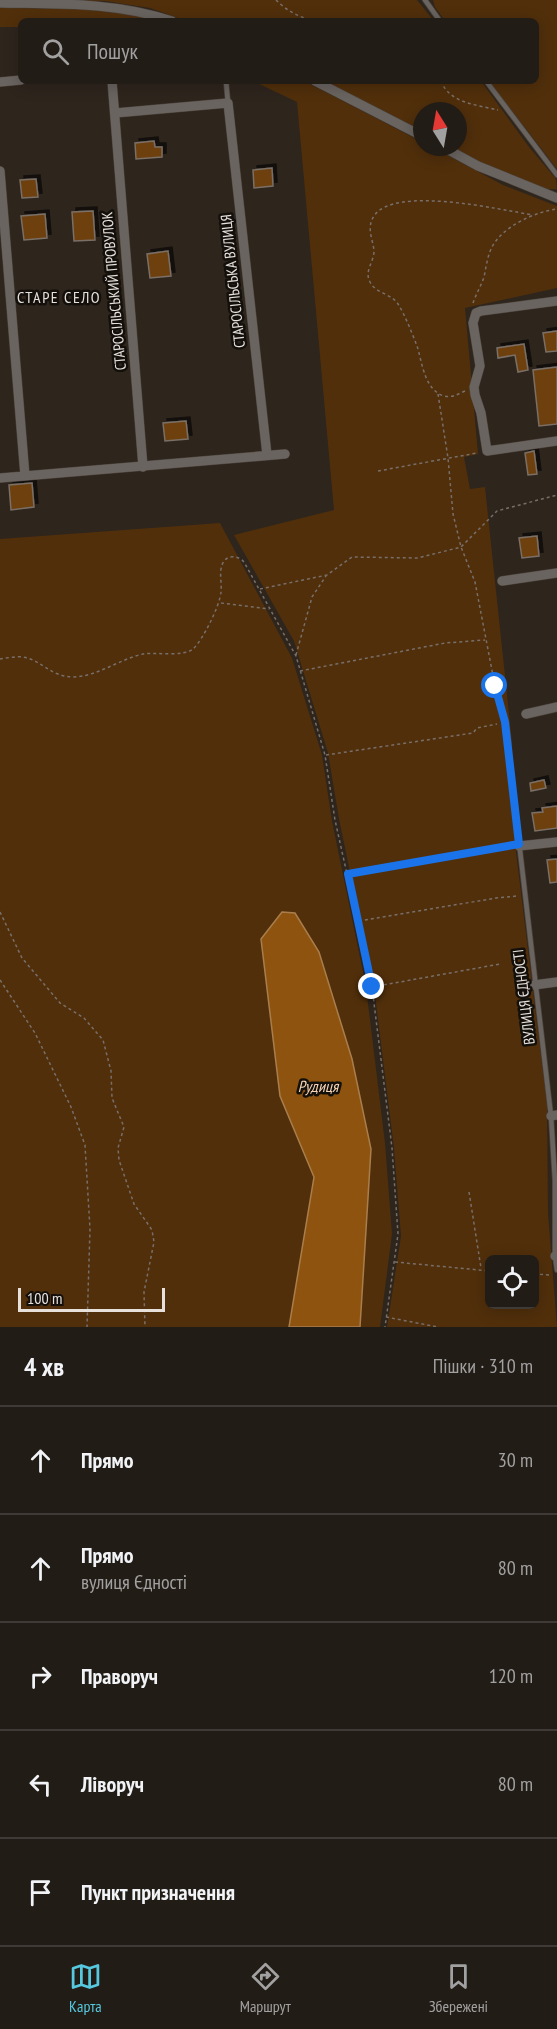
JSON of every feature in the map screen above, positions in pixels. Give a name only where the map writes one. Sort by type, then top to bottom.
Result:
[{"type":"street","points":[[0,3],[105,5],[150,13],[164,18]]},
{"type":"street","points":[[0,82],[18,80]]},
{"type":"street","name":"СТАРОСІЛЬСЬКИЙ ПРОВУЛОК","points":[[112,84],[143,467]]},
{"type":"street","points":[[321,84],[413,130]]},
{"type":"street","points":[[115,113],[228,103]]},
{"type":"street","name":"СТАРОСІЛЬСЬКА ВУЛИЦЯ","points":[[228,103],[267,455]]},
{"type":"street","points":[[460,156],[478,166],[557,198]]},
{"type":"street","points":[[0,171],[25,476]]},
{"type":"street","points":[[557,301],[474,310],[473,323],[480,366],[474,387],[487,451],[557,441]]},
{"type":"street","points":[[0,478],[285,454]]},
{"type":"street","points":[[502,581],[557,573]]},
{"type":"street","points":[[526,714],[557,707]]},
{"type":"street","points":[[519,845],[557,842]]},
{"type":"street","points":[[534,985],[557,982]]},
{"type":"lane","points":[[426,0],[438,18]]},
{"type":"lane","points":[[226,84],[228,103]]},
{"type":"lane","points":[[488,84],[557,175]]},
{"type":"lane","name":"ВУЛИЦЯ ЄДНОСТІ","points":[[505,722],[534,985],[554,1116],[557,1270]]},
{"type":"path","points":[[276,0],[306,18]]},
{"type":"path","points":[[442,84],[444,90],[452,97],[509,112]]},
{"type":"path","points":[[474,387],[453,397],[445,397],[433,388],[423,370],[417,347],[400,307],[395,299],[375,288],[370,282],[368,274],[374,251],[369,232],[374,214],[382,208],[395,204],[438,200],[533,215]]},
{"type":"path","points":[[474,310],[490,252],[496,240],[533,215],[557,209]]},
{"type":"path","points":[[325,755],[473,733],[477,728],[505,722],[486,640],[476,582],[461,547],[453,514],[448,458],[438,393]]},
{"type":"path","points":[[378,471],[487,451]]},
{"type":"path","points":[[296,656],[312,597],[327,575],[352,557],[418,558],[461,547],[497,512],[557,495]]},
{"type":"path","points":[[0,659],[22,657],[61,676],[75,677],[143,654],[191,651],[199,642],[220,603],[222,566],[225,559],[232,556],[239,557],[244,562],[296,656],[325,755],[335,820],[372,987],[392,1148],[398,1234],[385,1327]]},
{"type":"path","points":[[259,589],[327,575]]},
{"type":"path","points":[[220,603],[270,609]]},
{"type":"path","points":[[300,671],[445,643],[486,640]]},
{"type":"path","points":[[348,874],[519,845]]},
{"type":"path","points":[[358,922],[496,898],[524,896]]},
{"type":"path","points":[[0,912],[22,958],[60,1003],[84,1018],[103,1040],[111,1071],[112,1098],[124,1127],[118,1148],[119,1160],[134,1204],[152,1230],[154,1242],[144,1292],[145,1327]]},
{"type":"path","points":[[372,987],[500,964]]},
{"type":"path","points":[[0,980],[35,1033],[71,1107],[85,1146],[90,1229],[87,1327]]},
{"type":"path","points":[[469,1192],[481,1270]]},
{"type":"path","points":[[394,1262],[485,1270]]},
{"type":"path","points":[[539,1274],[557,1276]]},
{"type":"path","points":[[386,1317],[438,1327]]},
{"type":"shaded area","points":[[31,0],[417,0],[432,18],[178,18],[150,8],[105,1]]},
{"type":"shaded area","points":[[433,0],[557,0],[557,169],[491,84],[539,84],[539,18],[443,18]]},
{"type":"shaded area","points":[[0,8],[104,9],[146,18],[18,18],[18,27],[0,27]]},
{"type":"shaded area","points":[[259,84],[310,84],[413,137],[413,156],[449,156],[503,185],[557,206],[557,288],[465,308],[478,454],[464,457],[470,489],[485,487],[512,742],[515,844],[547,1105],[548,1213],[557,1327],[387,1327],[401,1236],[394,1148],[374,987],[339,819],[328,753],[294,641],[234,535],[334,510],[297,102]]},
{"type":"shaded area","points":[[330,84],[483,84],[529,147],[556,179],[557,189],[534,186],[467,155],[467,102],[413,102],[413,126]]},
{"type":"shaded area","points":[[220,523],[292,658],[322,755],[332,821],[366,987],[385,1143],[392,1234],[380,1327],[360,1327],[371,1149],[283,912],[261,939],[280,1096],[314,1177],[289,1327],[0,1327],[0,539]]},
{"type":"water","name":"Рудиця","points":[[282,912],[295,913],[319,952],[352,1059],[371,1149],[360,1327],[289,1327],[314,1177],[280,1096],[261,939]]},
{"type":"building","points":[[154,141],[155,147],[162,147],[162,157],[136,159],[135,143]]},
{"type":"building","points":[[272,168],[273,186],[254,188],[253,170]]},
{"type":"building","points":[[36,179],[38,197],[22,198],[20,180]]},
{"type":"building","points":[[93,211],[95,240],[74,241],[72,212]]},
{"type":"building","points":[[45,214],[47,238],[24,240],[21,216]]},
{"type":"building","points":[[168,251],[171,276],[150,278],[147,254]]},
{"type":"building","points":[[557,331],[557,351],[546,352],[543,333]]},
{"type":"building","points":[[524,344],[528,370],[518,372],[515,355],[498,358],[497,348]]},
{"type":"building","points":[[557,367],[557,424],[539,426],[533,370]]},
{"type":"building","points":[[186,421],[188,439],[165,441],[163,423]]},
{"type":"building","points":[[534,451],[537,474],[528,475],[525,453]]},
{"type":"building","points":[[32,483],[34,507],[11,510],[9,485]]},
{"type":"building","points":[[537,536],[539,556],[522,558],[519,538]]},
{"type":"building","points":[[544,780],[546,788],[531,791],[530,783]]},
{"type":"building","points":[[557,806],[557,828],[535,831],[532,813],[543,812],[542,808]]},
{"type":"building","points":[[557,859],[557,882],[550,883],[547,860]]},
{"type":"district","name":"СТАРЕ СЕЛО","points":[[59,297]]},
{"type":"route","points":[[372,987],[348,874],[519,844],[505,722],[495,686]]}]
